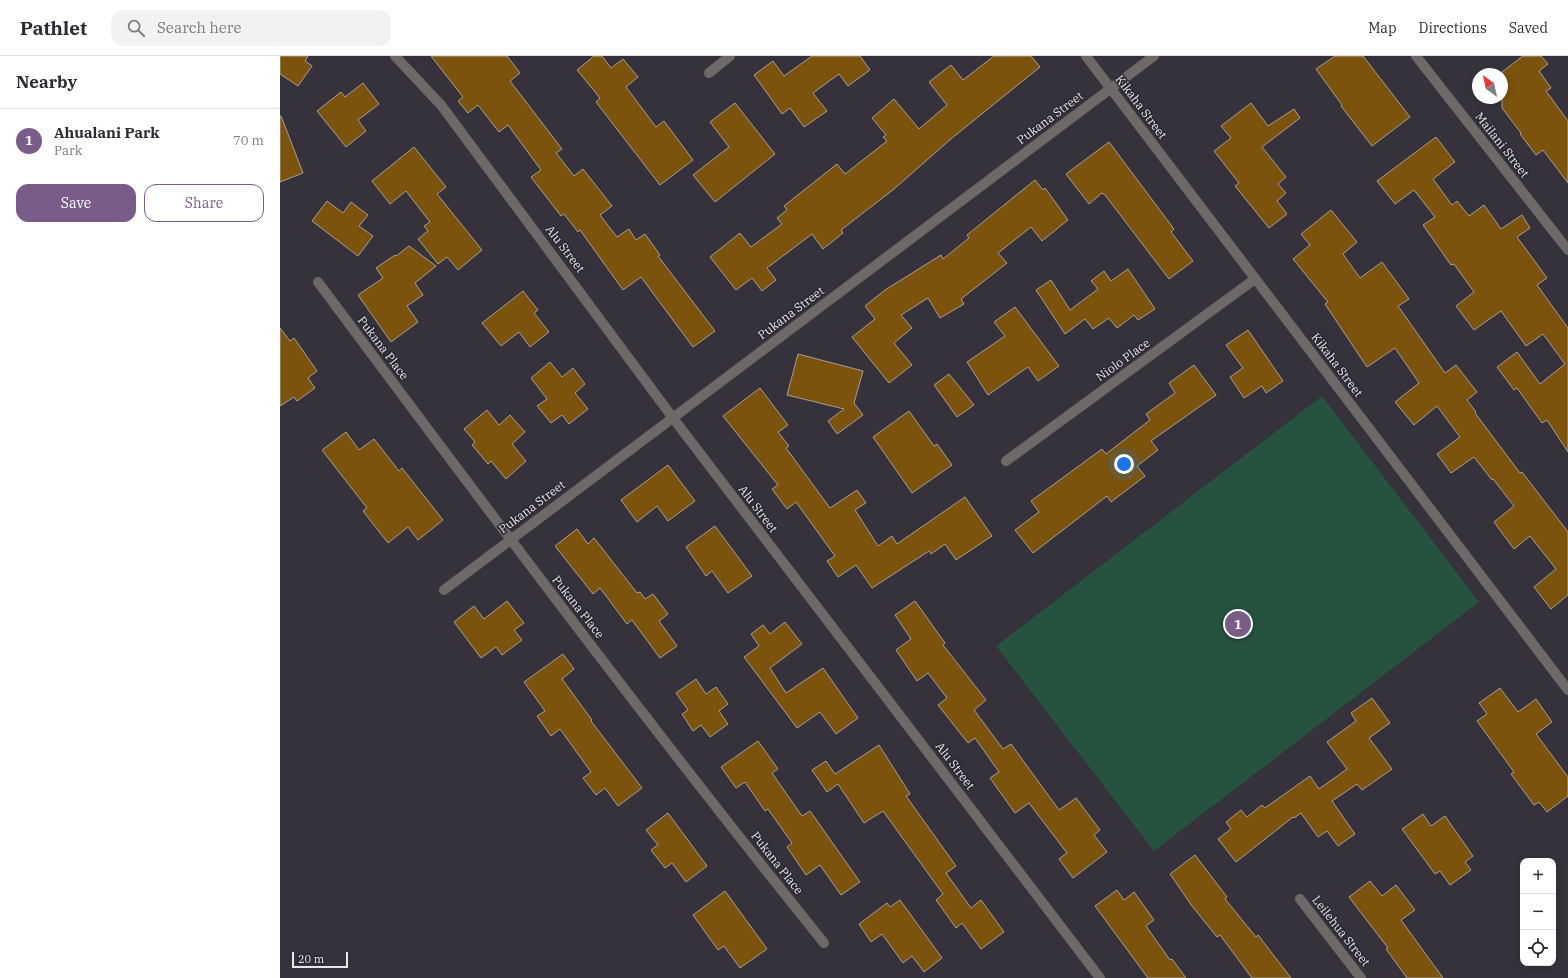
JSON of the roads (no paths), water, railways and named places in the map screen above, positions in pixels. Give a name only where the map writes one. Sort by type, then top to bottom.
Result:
[{"type":"street","name":"Alu Street","points":[[395,56],[441,105],[673,418],[1100,978]]},
{"type":"street","points":[[709,73],[730,56]]},
{"type":"street","name":"Kikaha Street","points":[[1086,56],[1568,690]]},
{"type":"street","name":"Pukana Street","points":[[444,590],[1154,56]]},
{"type":"street","name":"Mailani Street","points":[[1416,56],[1568,250]]},
{"type":"street","name":"Niolo Place","points":[[1006,461],[1255,279]]},
{"type":"street","name":"Pukana Place","points":[[318,282],[510,539],[768,873],[824,943]]},
{"type":"street","name":"Leilehua Street","points":[[1300,899],[1361,978]]},
{"type":"place","name":"Ahualani Park","points":[[1238,624]]}]
